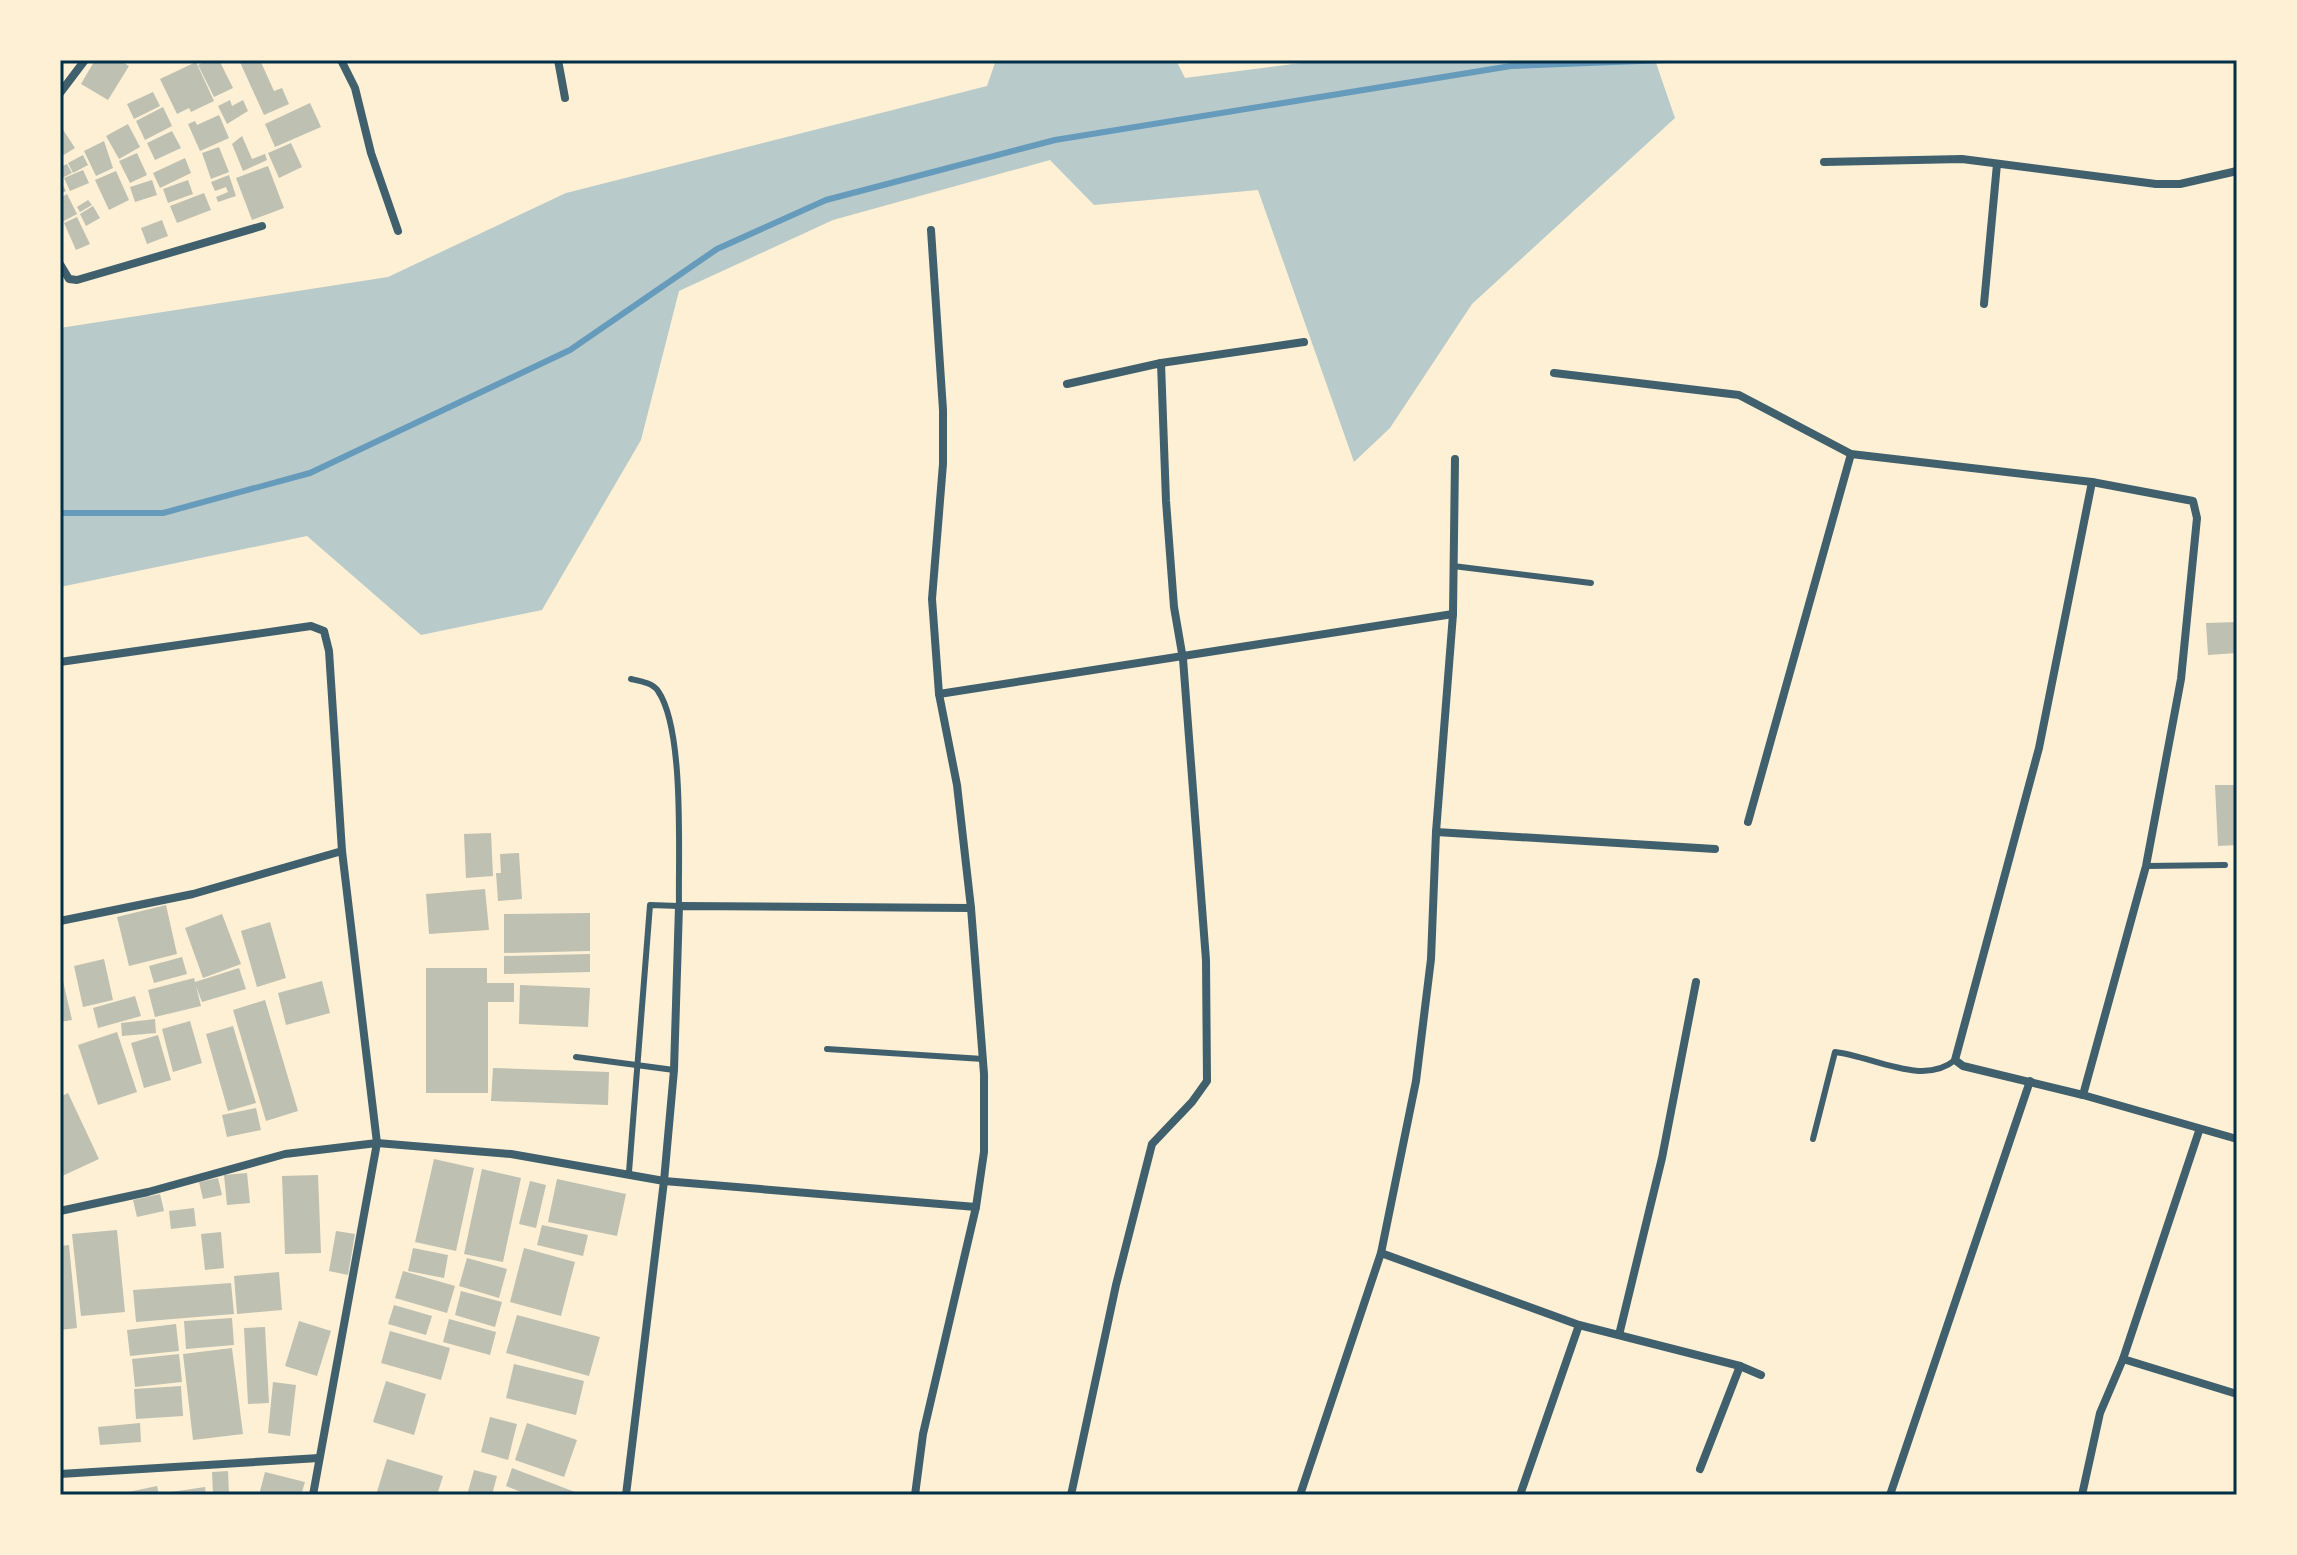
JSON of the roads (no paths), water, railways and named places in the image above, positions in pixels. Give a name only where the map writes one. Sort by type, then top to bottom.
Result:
[{"type":"street","points":[[60,93],[85,60]]},
{"type":"street","points":[[341,60],[355,88],[371,153],[398,231]]},
{"type":"street","points":[[558,60],[565,98]]},
{"type":"street","points":[[1824,162],[1962,159],[2156,184],[2180,184],[2237,171]]},
{"type":"street","points":[[1984,304],[1997,164]]},
{"type":"street","points":[[60,264],[69,279],[77,280],[262,226]]},
{"type":"street","points":[[915,1495],[923,1434],[976,1207],[984,1152],[983,1059],[971,908],[957,785],[939,694],[932,599],[943,464],[943,410],[931,230]]},
{"type":"street","points":[[1067,384],[1161,363],[1304,342]]},
{"type":"street","points":[[1071,1495],[1116,1285],[1154,1139],[1192,1102],[1207,1081],[1206,960],[1183,659],[1174,607],[1167,516],[1161,363]]},
{"type":"street","points":[[1554,373],[1739,395],[1851,454],[2092,482],[2193,501],[2197,518],[2181,679],[2146,866],[2083,1095]]},
{"type":"street","points":[[1748,822],[1851,454]]},
{"type":"street","points":[[1300,1495],[1381,1253],[1416,1081],[1431,959],[1436,832],[1453,614],[1455,459]]},
{"type":"street","points":[[2092,482],[2039,748],[1955,1060],[1963,1066],[2083,1095],[2199,1131],[2237,1139]]},
{"type":"street","points":[[939,694],[1183,659],[1453,614]]},
{"type":"street","points":[[60,662],[311,626],[324,631],[329,651],[342,851],[377,1143],[313,1495]]},
{"type":"street","points":[[1436,832],[1715,849]]},
{"type":"street","points":[[60,921],[193,894],[342,851]]},
{"type":"street","points":[[626,1495],[664,1181],[674,1070],[679,906],[971,908]]},
{"type":"street","points":[[1619,1335],[1662,1158],[1696,982]]},
{"type":"street","points":[[1890,1495],[2030,1081]]},
{"type":"street","points":[[2082,1495],[2100,1413],[2123,1359],[2199,1131]]},
{"type":"street","points":[[60,1211],[148,1192],[285,1154],[377,1143],[511,1154],[629,1172],[664,1181],[976,1207]]},
{"type":"street","points":[[1381,1253],[1579,1325],[1740,1366],[1761,1375]]},
{"type":"street","points":[[1520,1495],[1579,1325]]},
{"type":"street","points":[[2123,1359],[2237,1394]]},
{"type":"street","points":[[1700,1469],[1740,1366]]},
{"type":"street","points":[[60,1474],[319,1458]]},
{"type":"lane","points":[[1453,566],[1591,583]]},
{"type":"lane","points":[[629,1172],[650,905],[679,906],[673,736],[659,692],[647,683],[631,679]]},
{"type":"lane","points":[[2146,866],[2225,865]]},
{"type":"lane","points":[[827,1049],[983,1059]]},
{"type":"lane","points":[[1813,1139],[1835,1052],[1863,1055],[1889,1065],[1924,1072],[1944,1069],[1955,1060]]},
{"type":"lane","points":[[576,1057],[674,1070]]},
{"type":"waterway","points":[[60,513],[163,513],[310,473],[570,350],[717,249],[826,200],[1055,140],[1511,66],[1666,60]]}]
